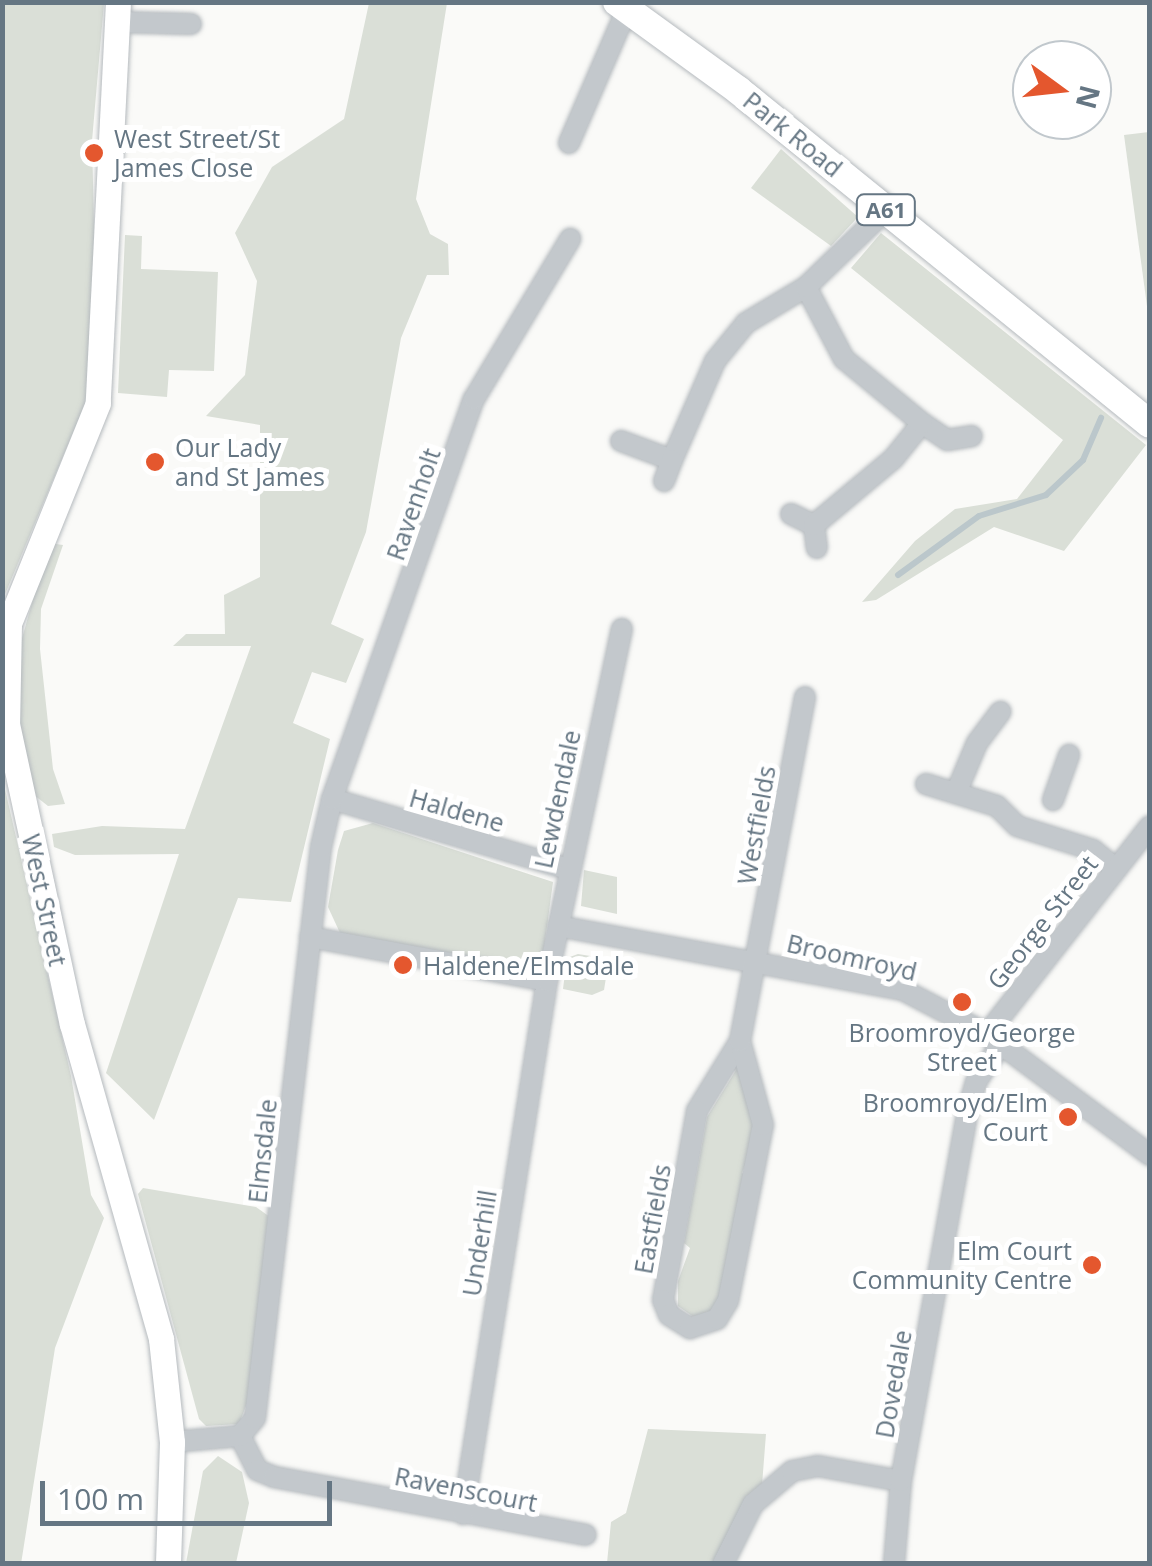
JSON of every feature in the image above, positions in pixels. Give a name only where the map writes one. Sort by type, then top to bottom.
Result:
[{"type":"highway","name":"Park Road","points":[[622,6],[886,210],[1150,424]]},
{"type":"main road","name":"West Street","points":[[118,12],[98,403],[10,624],[6,724],[72,1024],[161,1339],[172,1442],[168,1564]]},
{"type":"street","points":[[570,143],[622,6]]},
{"type":"street","points":[[118,12],[191,24]]},
{"type":"street","points":[[664,481],[715,360],[746,323],[806,288],[886,210]]},
{"type":"street","name":"Ravenholt","points":[[332,799],[474,400],[570,238]]},
{"type":"street","points":[[806,288],[844,359],[947,440],[972,436]]},
{"type":"street","points":[[814,525],[893,458],[922,424]]},
{"type":"street","points":[[621,442],[672,460]]},
{"type":"street","points":[[790,514],[814,525]]},
{"type":"street","points":[[814,525],[817,548]]},
{"type":"street","name":"Lewdendale","points":[[547,981],[622,629]]},
{"type":"street","name":"Westfields","points":[[756,962],[805,697]]},
{"type":"street","points":[[956,793],[977,743],[1000,712]]},
{"type":"street","points":[[1048,816],[1069,754]]},
{"type":"street","points":[[926,784],[997,806],[1017,826],[1048,816]]},
{"type":"street","name":"Haldene","points":[[332,799],[568,869]]},
{"type":"street","name":"Elmsdale","points":[[240,1436],[254,1418],[310,937],[332,799]]},
{"type":"street","points":[[1048,816],[1115,868]]},
{"type":"street","name":"George Street","points":[[994,1039],[1115,868],[1146,839]]},
{"type":"street","name":"Broomroyd","points":[[558,926],[904,990],[994,1039],[1150,1155]]},
{"type":"street","points":[[310,937],[547,981]]},
{"type":"street","name":"Eastfields","points":[[740,1042],[763,1125],[728,1301],[717,1319],[690,1328],[668,1314],[663,1300],[697,1111],[740,1042],[756,962]]},
{"type":"street","name":"Underhill","points":[[463,1514],[547,981]]},
{"type":"street","name":"Dovedale","points":[[894,1564],[901,1480],[968,1110],[994,1039]]},
{"type":"street","points":[[172,1442],[240,1436]]},
{"type":"street","name":"Ravenscourt","points":[[240,1436],[257,1470],[274,1477],[586,1536]]},
{"type":"street","points":[[724,1564],[754,1504],[792,1471],[818,1466],[901,1480]]},
{"type":"shaded area","points":[[3,3],[104,3],[92,141],[96,310],[85,404],[3,599]]},
{"type":"shaded area","points":[[369,3],[447,3],[416,199],[430,234],[448,244],[449,275],[427,275],[401,338],[366,532],[331,624],[364,639],[346,683],[312,672],[293,723],[330,739],[291,902],[238,898],[154,1120],[106,1073],[179,854],[75,855],[54,847],[52,834],[102,826],[185,829],[251,646],[173,646],[186,634],[225,634],[224,595],[260,577],[260,425],[206,416],[245,375],[257,281],[235,233],[272,167],[344,119]]},
{"type":"shaded area","points":[[1150,132],[1149,321],[1124,135]]},
{"type":"shaded area","points":[[781,149],[858,217],[831,246],[751,188]]},
{"type":"shaded area","points":[[881,233],[1146,445],[1064,551],[994,527],[876,600],[862,602],[915,541],[955,509],[1017,499],[1063,440],[851,268]]},
{"type":"shaded area","points":[[125,235],[142,236],[141,269],[218,272],[214,371],[169,370],[167,397],[118,393]]},
{"type":"shaded area","points":[[49,543],[63,545],[41,609],[40,649],[53,769],[65,804],[48,806],[34,795],[19,721],[19,649]]},
{"type":"shaded area","points":[[2,776],[71,1076],[91,1195],[104,1218],[55,1348],[21,1564],[2,1563]]},
{"type":"shaded area","points":[[373,823],[553,882],[543,956],[529,966],[497,965],[340,933],[328,907],[338,850],[344,831]]},
{"type":"shaded area","points":[[584,870],[617,877],[617,914],[581,906]]},
{"type":"shaded area","points":[[578,954],[609,959],[604,990],[592,995],[563,989],[567,958]]},
{"type":"shaded area","points":[[741,1062],[754,1107],[754,1140],[742,1173],[747,1176],[735,1249],[728,1252],[723,1303],[698,1320],[678,1306],[678,1281],[690,1248],[684,1243],[707,1117]]},
{"type":"shaded area","points":[[143,1188],[256,1207],[270,1217],[249,1398],[239,1424],[206,1426],[199,1419],[138,1194]]},
{"type":"shaded area","points":[[648,1429],[766,1434],[762,1485],[717,1563],[607,1563],[611,1522],[626,1513]]},
{"type":"shaded area","points":[[218,1456],[242,1472],[249,1503],[236,1563],[186,1563],[203,1471]]},
{"type":"waterway","points":[[898,575],[979,516],[1046,495],[1083,460],[1101,418]]},
{"type":"place","name":"West Street/St James Close","points":[[94,153]]},
{"type":"place","name":"Our Lady and St James","points":[[155,462]]},
{"type":"place","name":"Haldene/Elmsdale","points":[[403,965]]},
{"type":"place","name":"Broomroyd/George Street","points":[[962,1002]]},
{"type":"place","name":"Broomroyd/Elm Court","points":[[1068,1117]]},
{"type":"place","name":"Elm Court Community Centre","points":[[1092,1265]]}]
